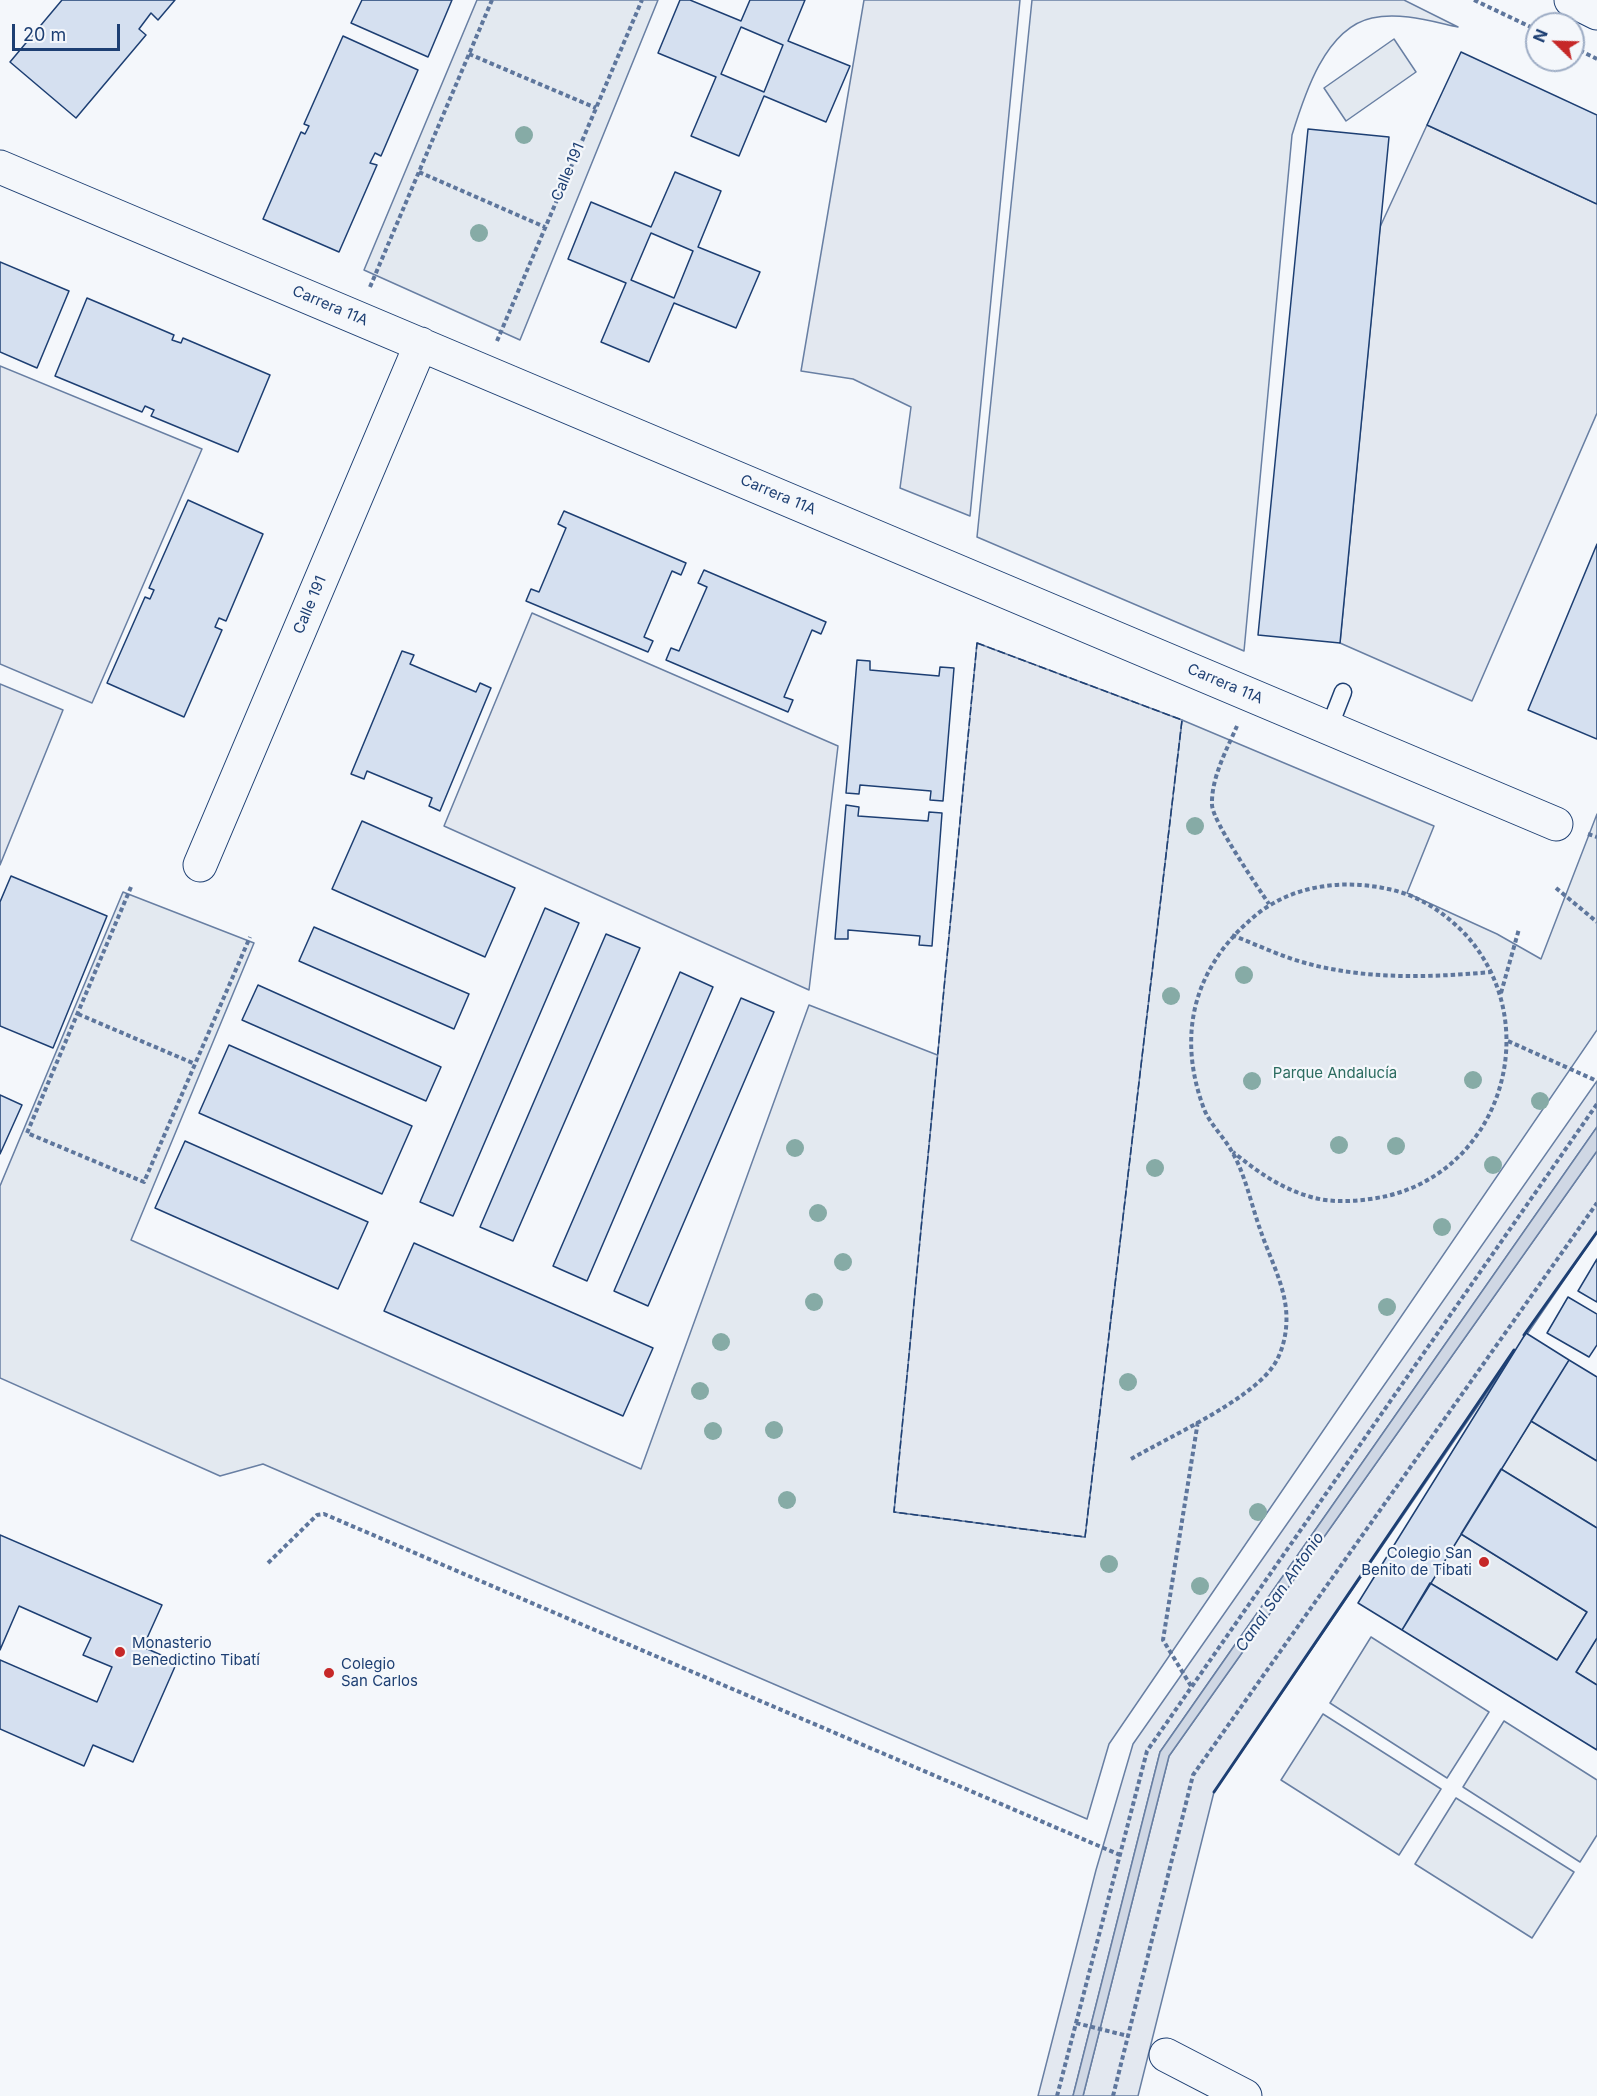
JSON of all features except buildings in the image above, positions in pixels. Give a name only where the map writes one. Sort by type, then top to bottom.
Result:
[{"type":"street","points":[[1571,0],[1597,13]]},
{"type":"street","name":"Carrera 11A","points":[[0,166],[1556,824]]},
{"type":"street","name":"Calle 191","points":[[200,865],[421,344]]},
{"type":"street","points":[[1166,2055],[1245,2096]]},
{"type":"lane","points":[[1329,728],[1343,692]]},
{"type":"path","points":[[369,290],[492,0]]},
{"type":"path","name":"Calle 191","points":[[495,345],[642,0]]},
{"type":"path","points":[[1474,0],[1525,24]]},
{"type":"path","points":[[469,54],[596,108]]},
{"type":"path","points":[[419,172],[545,227]]},
{"type":"path","points":[[1250,695],[1219,767],[1212,806],[1227,838],[1269,904]]},
{"type":"path","points":[[1131,1460],[1256,1386],[1274,1366],[1283,1347],[1286,1331],[1286,1303],[1233,1152],[1206,1113],[1192,1067],[1191,1020],[1205,974],[1232,935],[1269,904],[1313,887],[1360,883],[1407,893],[1448,916],[1480,951],[1501,994],[1508,1041],[1501,1088],[1481,1131],[1448,1166],[1408,1191],[1362,1202],[1314,1198],[1270,1182],[1233,1152]]},
{"type":"path","points":[[131,887],[27,1133],[144,1182],[250,937]]},
{"type":"path","points":[[1556,888],[1597,922]]},
{"type":"path","points":[[1501,994],[1519,929]]},
{"type":"path","points":[[1232,935],[1293,959],[1359,974],[1427,977],[1491,972]]},
{"type":"path","points":[[78,1014],[195,1064]]},
{"type":"path","points":[[1508,1041],[1597,1081]]},
{"type":"path","points":[[1058,2096],[1147,1751],[1597,1104]]},
{"type":"path","points":[[1113,2096],[1193,1775],[1597,1203]]},
{"type":"path","points":[[1191,1686],[1163,1640],[1198,1421]]},
{"type":"path","points":[[268,1563],[318,1515],[324,1514],[1120,1855]]},
{"type":"path","points":[[1076,2023],[1128,2036]]},
{"type":"green space","points":[[477,0],[658,0],[520,340],[364,270]]},
{"type":"green space","points":[[1032,0],[1404,0],[1458,27],[1393,16],[1372,18],[1356,24],[1341,35],[1329,49],[1310,83],[1303,102],[1292,135],[1244,651],[977,537]]},
{"type":"green space","points":[[1394,39],[1416,72],[1346,121],[1324,88]]},
{"type":"green space","name":"Parque Andalucía","points":[[1182,720],[1434,826],[1407,893],[1497,934],[1541,959],[1597,814],[1597,1030],[1109,1744],[1087,1819],[263,1464],[220,1476],[0,1378],[0,1186],[123,892],[254,943],[131,1240],[641,1469],[809,1005],[940,1056],[894,1512],[1085,1537]]},
{"type":"green space","points":[[1531,1421],[1597,1461],[1597,1528],[1501,1469]]},
{"type":"green space","points":[[1461,1534],[1587,1612],[1557,1660],[1430,1583]]},
{"type":"green space","points":[[1371,1637],[1489,1712],[1447,1778],[1330,1703]]},
{"type":"green space","points":[[1597,1638],[1597,1685],[1576,1672]]},
{"type":"green space","points":[[1323,1714],[1441,1789],[1399,1855],[1281,1780]]},
{"type":"green space","points":[[1504,1721],[1597,1780],[1597,1835],[1580,1862],[1463,1787]]},
{"type":"green space","points":[[1456,1798],[1574,1872],[1532,1938],[1415,1864]]},
{"type":"shaded area","points":[[864,0],[1020,0],[970,516],[900,488],[911,407],[853,379],[801,371]]},
{"type":"shaded area","points":[[1427,125],[1597,204],[1597,413],[1472,701],[1340,643],[1380,227]]},
{"type":"shaded area","points":[[0,366],[202,449],[92,703],[0,664]]},
{"type":"shaded area","points":[[532,613],[838,746],[809,990],[444,826]]},
{"type":"shaded area","points":[[977,643],[1182,720],[1085,1537],[894,1512]]},
{"type":"shaded area","points":[[0,684],[63,710],[0,865]]},
{"type":"shaded area","points":[[1597,1081],[1597,1127],[1160,1752],[1073,2096],[1038,2096],[1096,1870],[1133,1744]]},
{"type":"shaded area","points":[[1597,1151],[1597,1232],[1214,1792],[1138,2096],[1083,2096],[1169,1756]]},
{"type":"water","name":"Canal San Antonio","points":[[1597,1127],[1597,1151],[1169,1756],[1083,2096],[1073,2096],[1160,1752]]},
{"type":"fence","points":[[977,643],[1182,720],[1085,1537],[894,1512],[977,643]]},
{"type":"wall","points":[[1524,1335],[1597,1232]]},
{"type":"wall","points":[[1214,1792],[1514,1350]]},
{"type":"place","name":"Colegio San Benito de Tibati","points":[[1484,1562]]},
{"type":"place","name":"Monasterio Benedictino Tibatí","points":[[120,1652]]},
{"type":"place","name":"Colegio San Carlos","points":[[329,1673]]}]
